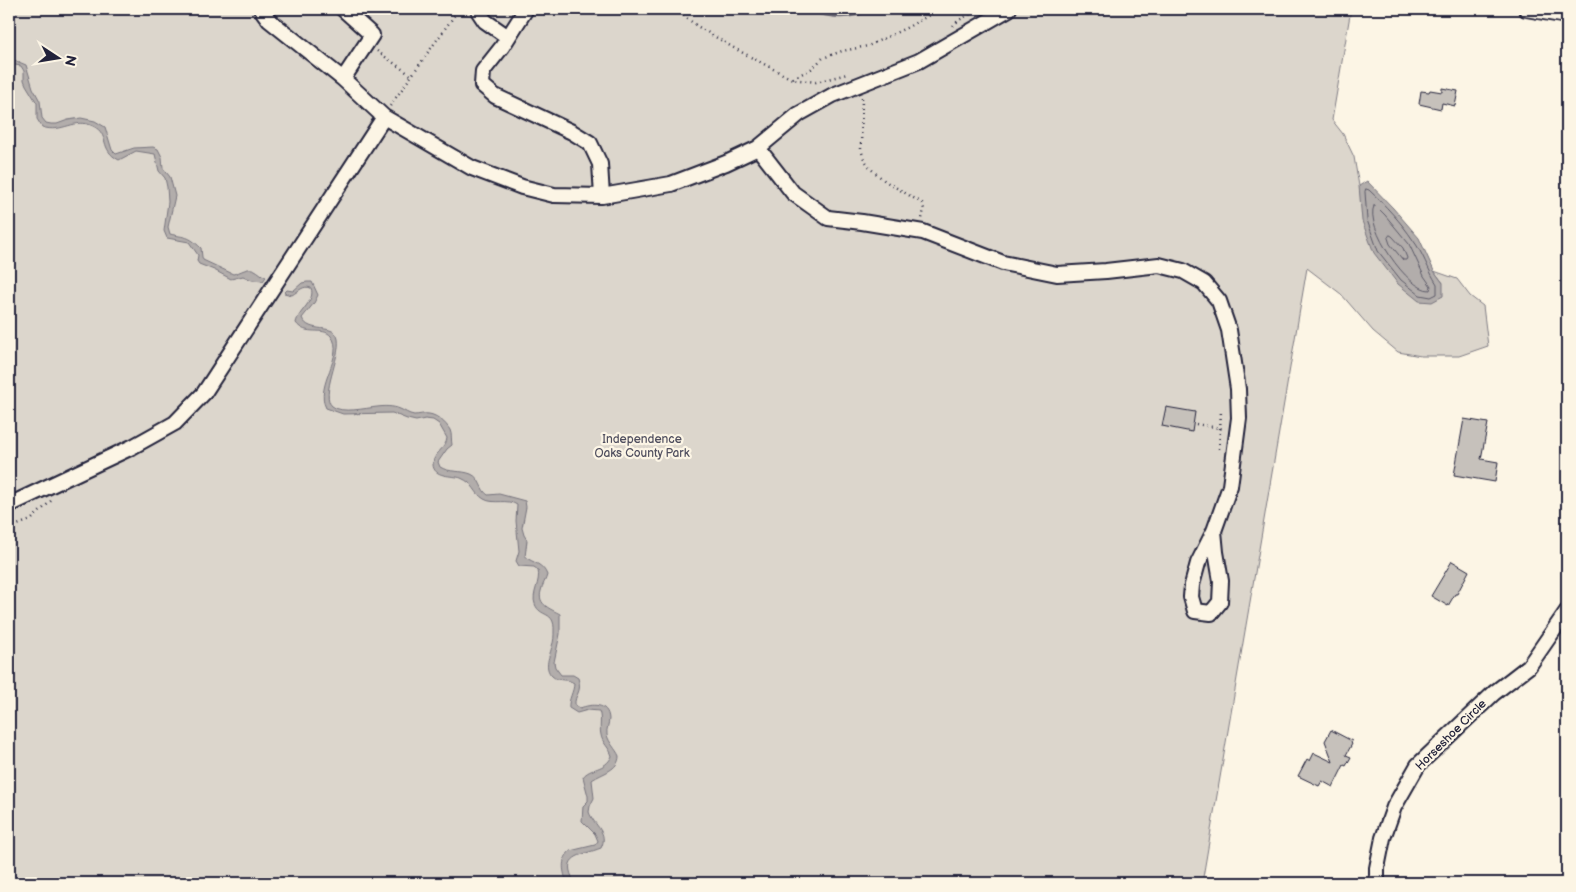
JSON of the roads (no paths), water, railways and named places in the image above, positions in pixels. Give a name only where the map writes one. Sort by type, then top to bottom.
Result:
[{"type":"street","points":[[261,9],[270,20],[343,79],[384,117],[472,168],[522,187],[554,195],[602,196],[671,184],[726,163],[758,148],[799,114],[833,95],[919,61],[1009,9]]},
{"type":"street","points":[[343,9],[372,35],[368,44],[343,79]]},
{"type":"street","points":[[479,9],[478,12],[485,21],[508,37]]},
{"type":"street","points":[[526,9],[483,71],[482,85],[494,96],[590,142],[600,164],[602,196]]},
{"type":"street","points":[[1526,9],[1567,16]]},
{"type":"street","points":[[9,505],[132,447],[175,423],[204,393],[384,117]]},
{"type":"street","points":[[758,148],[793,193],[828,218],[919,231],[1003,263],[1057,274],[1159,265],[1183,271],[1204,283],[1219,301],[1229,330],[1238,389],[1240,418],[1230,486],[1214,531],[1198,563],[1192,585],[1191,596],[1195,610],[1211,613],[1220,602],[1221,581],[1214,531]]},
{"type":"street","name":"Horseshoe Circle","points":[[1377,883],[1377,868],[1383,838],[1394,807],[1418,764],[1494,693],[1529,666],[1567,611]]},
{"type":"water","points":[[9,60],[26,65],[33,88],[40,101],[42,118],[46,123],[57,124],[81,118],[95,121],[105,127],[112,150],[116,154],[134,148],[153,147],[158,149],[162,157],[163,168],[170,177],[175,196],[168,227],[170,234],[193,241],[201,248],[203,260],[233,274],[252,269],[266,277],[263,281],[252,280],[243,276],[231,279],[199,264],[197,261],[198,255],[189,242],[167,238],[164,231],[168,202],[167,187],[165,178],[159,171],[155,154],[136,151],[119,160],[109,152],[101,133],[93,126],[80,123],[56,129],[42,127],[37,119],[37,103],[24,80],[24,71],[21,66],[9,64]]},
{"type":"water","points":[[1367,181],[1419,238],[1434,271],[1443,283],[1443,296],[1432,302],[1419,301],[1398,284],[1374,253],[1362,221],[1359,186]]},
{"type":"water","points":[[312,282],[318,295],[302,318],[310,326],[332,331],[338,339],[337,356],[328,393],[332,406],[341,410],[347,410],[389,406],[414,415],[427,414],[435,416],[450,430],[452,445],[438,462],[440,467],[471,474],[479,481],[483,490],[488,495],[499,494],[525,501],[526,507],[522,528],[527,540],[525,557],[541,566],[545,571],[547,575],[540,596],[541,600],[546,606],[560,614],[560,634],[554,662],[555,667],[561,675],[573,675],[578,678],[580,687],[575,705],[580,708],[594,705],[606,710],[609,719],[607,735],[619,756],[613,768],[592,780],[594,798],[589,812],[602,833],[603,842],[601,848],[580,855],[571,862],[571,874],[575,883],[567,883],[564,862],[567,855],[570,851],[595,845],[598,841],[595,834],[582,821],[583,806],[588,801],[583,777],[602,767],[612,756],[600,732],[599,711],[588,710],[577,713],[569,708],[574,683],[554,678],[549,673],[548,661],[554,640],[554,624],[550,617],[540,611],[535,604],[534,596],[539,574],[538,570],[534,567],[519,566],[516,561],[519,551],[516,521],[517,505],[509,502],[488,501],[481,497],[466,480],[436,472],[433,464],[434,460],[447,438],[439,424],[433,420],[416,421],[392,413],[343,414],[326,408],[323,399],[324,390],[333,361],[335,344],[328,333],[305,330],[296,323],[309,302],[312,293],[311,288],[303,288],[292,295],[284,293],[287,290],[293,291],[302,283]]},
{"type":"waterway","points":[[804,9],[838,16],[853,15],[871,9]]},
{"type":"park label","name":"Independence Oaks County Park","points":[[642,446]]}]
